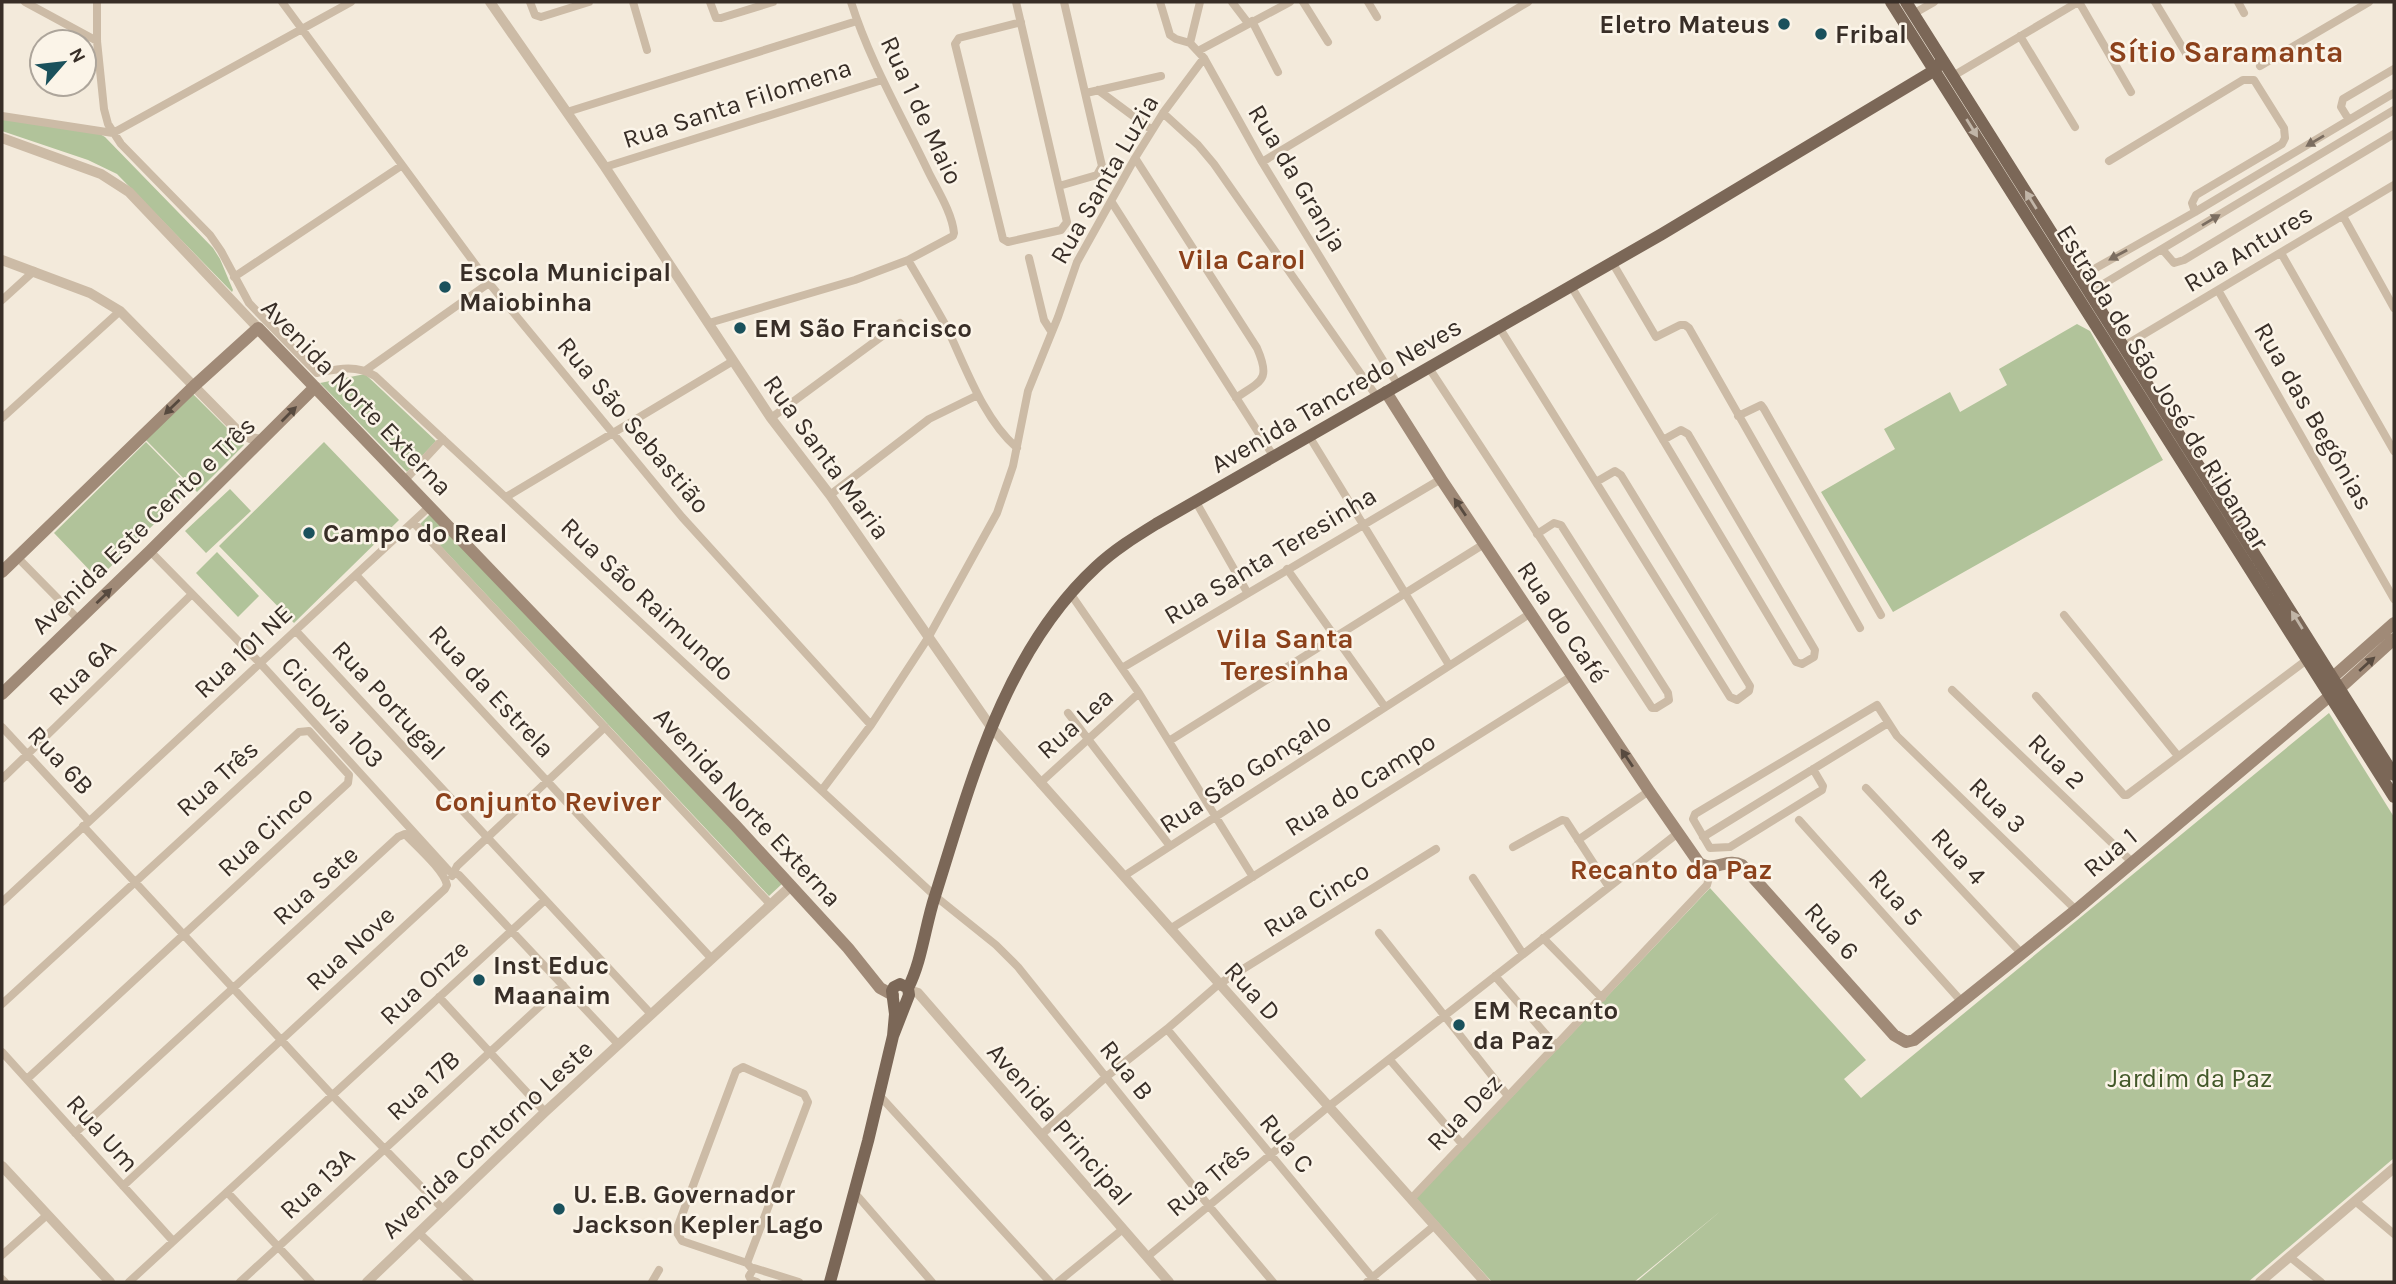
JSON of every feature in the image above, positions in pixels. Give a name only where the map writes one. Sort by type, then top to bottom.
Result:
[{"type":"main road","name":"Estrada de São José de Ribamar","points":[[1891,2],[1939,65],[1953,76],[2335,687],[2394,775]]},
{"type":"main road","name":"Estrada de São José de Ribamar","points":[[1906,2],[1939,65],[2308,659],[2335,687],[2394,797]]},
{"type":"main road","name":"Avenida Tancredo Neves","points":[[893,1036],[895,1014],[991,727],[1021,664],[1046,622],[1096,566],[1196,502],[1612,262],[1939,65]]},
{"type":"main road","name":"Avenida Norte Externa","points":[[258,328],[314,380],[405,480],[791,886],[848,948],[880,988],[904,992]]},
{"type":"main road","points":[[2,572],[194,386],[258,328]]},
{"type":"main road","name":"Avenida Este Cento e Três","points":[[2,694],[262,440],[314,380]]},
{"type":"main road","name":"Rua do Café","points":[[1381,394],[1678,833],[1699,863],[1712,867]]},
{"type":"main road","points":[[2335,687],[2394,623]]},
{"type":"main road","points":[[2335,687],[2394,639]]},
{"type":"main road","name":"Rua 1","points":[[1914,1040],[2133,863],[2335,687]]},
{"type":"main road","name":"Rua 6","points":[[1712,867],[1731,861],[1741,865],[1894,1035],[1906,1042],[1914,1040]]},
{"type":"main road","name":"Avenida Norte Externa","points":[[848,948],[882,980],[904,992]]},
{"type":"main road","points":[[880,988],[895,1014]]},
{"type":"main road","name":"Avenida Tancredo Neves","points":[[830,1282],[880,1096],[904,992]]},
{"type":"street","points":[[25,2],[73,28]]},
{"type":"street","points":[[97,2],[97,28]]},
{"type":"street","name":"Rua São Sebastião","points":[[282,2],[489,283],[682,517],[871,725]]},
{"type":"street","points":[[2,116],[113,133],[351,2]]},
{"type":"street","name":"Rua Santa Maria","points":[[490,2],[605,167],[771,418],[830,495],[991,727]]},
{"type":"street","points":[[530,2],[535,15],[541,17],[589,2]]},
{"type":"street","points":[[633,2],[647,50]]},
{"type":"street","points":[[710,2],[716,18],[773,2]]},
{"type":"street","name":"Rua 1 de Maio","points":[[851,2],[882,80],[901,114],[954,229],[953,236],[908,260]]},
{"type":"street","points":[[1016,2],[1021,22],[1067,222],[1062,230],[1005,241],[955,44],[959,38],[1021,22]]},
{"type":"street","points":[[1059,186],[1097,176],[1102,166],[1064,2]]},
{"type":"street","name":"Rua da Granja","points":[[1160,2],[1170,34],[1190,43],[1201,55],[1262,162],[1398,385]]},
{"type":"street","points":[[1190,43],[1200,2]]},
{"type":"street","points":[[1232,2],[1250,22],[1278,72]]},
{"type":"street","points":[[1201,55],[1250,22],[1290,2]]},
{"type":"street","points":[[1303,2],[1328,42]]},
{"type":"street","points":[[1368,2],[1377,17]]},
{"type":"street","points":[[1262,162],[1528,2]]},
{"type":"street","points":[[1913,14],[1934,2]]},
{"type":"street","points":[[1953,76],[2079,2],[2132,92]]},
{"type":"street","points":[[2155,2],[2187,55]]},
{"type":"street","points":[[2238,2],[2244,13]]},
{"type":"street","points":[[2260,66],[2369,2]]},
{"type":"street","points":[[567,112],[857,21]]},
{"type":"street","points":[[2020,36],[2075,127]]},
{"type":"street","points":[[98,51],[104,109],[113,133],[210,235],[249,303],[314,380],[347,367],[366,370],[489,283]]},
{"type":"street","name":"Rua Santa Luzia","points":[[822,790],[871,725],[928,638],[997,513],[1013,466],[1028,391],[1077,262],[1135,158],[1201,55]]},
{"type":"street","points":[[2349,120],[2341,107],[2343,99],[2394,69]]},
{"type":"street","points":[[1086,93],[1161,76]]},
{"type":"street","name":"Rua Santa Filomena","points":[[605,167],[882,80]]},
{"type":"street","points":[[2109,161],[2243,80],[2254,80],[2284,128],[2285,138],[2282,144],[2196,195],[2192,203],[2195,212]]},
{"type":"street","points":[[1098,90],[1152,130]]},
{"type":"street","points":[[2080,277],[2394,93]]},
{"type":"street","points":[[2090,292],[2394,110]]},
{"type":"street","points":[[1163,113],[1198,145],[1214,164],[1381,394]]},
{"type":"street","points":[[2162,249],[2174,263],[2184,260],[2394,134]]},
{"type":"street","name":"Avenida Norte Externa","points":[[2,138],[101,174],[129,192],[258,328]]},
{"type":"street","points":[[1135,158],[1264,364],[1265,373],[1262,380],[1236,398]]},
{"type":"street","points":[[234,277],[401,166]]},
{"type":"street","name":"Rua Antures","points":[[2124,346],[2394,185]]},
{"type":"street","points":[[1111,201],[1274,457]]},
{"type":"street","points":[[2343,216],[2394,308]]},
{"type":"street","points":[[2281,253],[2394,451]]},
{"type":"street","points":[[1029,258],[1044,320],[1051,331]]},
{"type":"street","points":[[2,260],[90,293],[120,311],[238,431],[250,438],[262,440]]},
{"type":"street","points":[[709,323],[810,294],[908,260],[945,326],[978,395],[1003,434],[1017,448]]},
{"type":"street","points":[[1612,262],[1656,337],[1680,324],[1689,328],[1860,628]]},
{"type":"street","points":[[2,300],[34,271]]},
{"type":"street","points":[[1571,286],[1796,662],[1802,664],[1814,657],[1815,650],[1688,434],[1681,430],[1664,440]]},
{"type":"street","name":"Rua das Begônias","points":[[2218,290],[2394,599]]},
{"type":"street","points":[[2,418],[120,311]]},
{"type":"street","points":[[771,418],[900,323]]},
{"type":"street","points":[[1499,327],[1730,697],[1737,699],[1749,691],[1750,686],[1621,475],[1615,471],[1596,482]]},
{"type":"street","points":[[506,497],[733,362]]},
{"type":"street","points":[[1429,368],[1537,534],[1651,708],[1669,700],[1668,693],[1561,525],[1554,523],[1537,534]]},
{"type":"street","name":"Rua São Raimundo","points":[[366,370],[935,896]]},
{"type":"street","points":[[830,495],[929,419],[978,395]]},
{"type":"street","points":[[1738,416],[1756,406],[1764,409],[1881,615]]},
{"type":"street","points":[[1309,436],[1449,665]]},
{"type":"street","points":[[405,480],[443,439]]},
{"type":"street","name":"Rua Santa Teresinha","points":[[1122,667],[1441,479]]},
{"type":"street","points":[[1196,502],[1247,592]]},
{"type":"street","name":"Rua 101 NE","points":[[2,902],[430,506]]},
{"type":"street","name":"Avenida Norte Externa","points":[[413,522],[771,905]]},
{"type":"street","points":[[1169,741],[1484,544]]},
{"type":"street","name":"Ciclovia 103","points":[[150,551],[260,663],[332,749],[453,873],[460,875],[618,1044]]},
{"type":"street","points":[[17,557],[79,620]]},
{"type":"street","points":[[1287,569],[1385,707]]},
{"type":"street","name":"Rua da Estrela","points":[[356,575],[712,959]]},
{"type":"street","points":[[1070,593],[1139,693],[1252,877]]},
{"type":"street","name":"Rua 6A","points":[[2,779],[192,594]]},
{"type":"street","name":"Rua São Gonçalo","points":[[1124,876],[1531,613]]},
{"type":"street","points":[[2064,615],[2178,756]]},
{"type":"street","name":"Rua Portugal","points":[[296,631],[651,1014]]},
{"type":"street","points":[[2036,696],[2124,795],[2133,793],[2308,659]]},
{"type":"street","name":"Rua do Campo","points":[[1170,929],[1572,676]]},
{"type":"street","name":"Rua 2","points":[[1952,690],[2133,863]]},
{"type":"street","name":"Rua Lea","points":[[1040,783],[1139,693]]},
{"type":"street","name":"Rua 3","points":[[1703,837],[1693,819],[1695,814],[1874,705],[1878,706],[1890,727],[2076,910]]},
{"type":"street","points":[[1068,712],[1170,846]]},
{"type":"street","name":"Rua 6B","points":[[2,727],[86,824]]},
{"type":"street","name":"Rua Nove","points":[[123,1186],[447,885],[457,866],[605,727]]},
{"type":"street","name":"Rua D","points":[[991,727],[1485,1282]]},
{"type":"street","points":[[1813,769],[1824,789],[1776,819],[1726,849],[1713,849],[1703,837],[1813,769],[1890,727]]},
{"type":"street","name":"Rua Três","points":[[2,1004],[299,732],[309,731],[332,749]]},
{"type":"street","name":"Rua Cinco","points":[[27,1079],[348,783],[349,775],[332,749]]},
{"type":"street","name":"Rua 4","points":[[1866,788],[2022,954]]},
{"type":"street","points":[[1578,840],[1649,791]]},
{"type":"street","points":[[1513,847],[1562,820],[1566,821],[1609,887]]},
{"type":"street","name":"Rua 5","points":[[1799,820],[1962,1002]]},
{"type":"street","points":[[86,824],[109,855],[182,936],[331,1096],[443,1209]]},
{"type":"street","points":[[1328,1107],[1678,833]]},
{"type":"street","name":"Rua Sete","points":[[75,1133],[398,837],[405,834],[446,879],[447,885]]},
{"type":"street","name":"Rua Cinco","points":[[1041,1135],[1106,1077],[1219,984],[1436,849]]},
{"type":"street","name":"Rua Dez","points":[[1411,1199],[1707,885],[1712,867]]},
{"type":"street","points":[[1473,878],[1523,954]]},
{"type":"street","name":"Avenida Contorno Leste","points":[[370,1281],[545,1112],[791,886]]},
{"type":"street","name":"Rua B","points":[[935,896],[996,945],[1017,967],[1273,1282]]},
{"type":"street","name":"Rua Onze","points":[[129,1282],[545,900]]},
{"type":"street","points":[[1379,933],[1508,1096]]},
{"type":"street","points":[[1544,938],[1602,998]]},
{"type":"street","points":[[1495,976],[1556,1046]]},
{"type":"street","name":"Rua 17B","points":[[384,1149],[563,985]]},
{"type":"street","name":"Avenida Principal","points":[[904,992],[1041,1135],[1169,1282]]},
{"type":"street","points":[[439,997],[545,1112]]},
{"type":"street","name":"Rua C","points":[[1167,1029],[1372,1281]]},
{"type":"street","name":"Rua Um","points":[[2,1052],[173,1241]]},
{"type":"street","points":[[1390,1060],[1462,1144]]},
{"type":"street","points":[[757,1282],[749,1276],[750,1266],[808,1102],[804,1094],[743,1067],[736,1071],[676,1231],[682,1241],[750,1266],[799,1282]]},
{"type":"street","points":[[880,1096],[1050,1282]]},
{"type":"street","name":"Rua Três","points":[[1147,1257],[1328,1107]]},
{"type":"street","name":"Rua 13A","points":[[240,1282],[384,1149]]},
{"type":"street","points":[[2,1166],[110,1282]]},
{"type":"street","points":[[2260,1282],[2394,1168]]},
{"type":"street","points":[[227,1192],[311,1282]]},
{"type":"street","points":[[854,1192],[932,1282]]},
{"type":"street","points":[[2355,1201],[2394,1234]]},
{"type":"street","points":[[2,1255],[47,1215]]},
{"type":"street","points":[[1372,1281],[1434,1225]]},
{"type":"street","points":[[1058,1282],[1122,1229]]},
{"type":"street","points":[[419,1233],[470,1282]]},
{"type":"street","points":[[2290,1257],[2320,1282]]},
{"type":"street","points":[[652,1282],[659,1270]]},
{"type":"green space","points":[[2,119],[105,137],[213,248],[232,292],[117,174],[88,160],[2,131]]},
{"type":"green space","points":[[2077,324],[2090,331],[2163,460],[1893,612],[1821,492],[1895,449],[1884,429],[1950,392],[1960,412],[2007,385],[1999,369]]},
{"type":"green space","points":[[365,374],[436,441],[407,472],[320,383]]},
{"type":"green space","points":[[191,392],[244,445],[197,492],[145,439]]},
{"type":"green space","points":[[146,442],[191,488],[98,579],[54,533]]},
{"type":"green space","name":"Campo do Real","points":[[324,442],[399,520],[294,623],[219,546]]},
{"type":"green space","points":[[230,489],[251,511],[206,553],[185,531]]},
{"type":"green space","points":[[430,514],[783,883],[769,896],[420,524]]},
{"type":"green space","points":[[217,552],[259,596],[238,617],[196,573]]},
{"type":"green space","name":"Jardim da Paz","points":[[2329,713],[2394,817],[2394,1158],[2248,1282],[1636,1282],[1722,1210],[1634,1282],[1492,1282],[1416,1198],[1710,888],[1866,1060],[1844,1079],[1861,1098]]},
{"type":"place","name":"Eletro Mateus","points":[[1784,24]]},
{"type":"place","name":"Fribal","points":[[1821,34]]},
{"type":"place","name":"Escola Municipal Maiobinha","points":[[445,287]]},
{"type":"place","name":"EM São Francisco","points":[[740,328]]},
{"type":"place","name":"Campo do Real","points":[[309,533]]},
{"type":"place","name":"Inst Educ Maanaim","points":[[479,980]]},
{"type":"place","name":"EM Recanto da Paz","points":[[1459,1025]]},
{"type":"place","name":"U. E.B. Governador Jackson Kepler Lago","points":[[559,1209]]},
{"type":"district","name":"Sítio Saramanta","points":[[2226,52]]},
{"type":"district","name":"Vila Carol","points":[[1242,259]]},
{"type":"district","name":"Vila Santa Teresinha","points":[[1285,654]]},
{"type":"district","name":"Conjunto Reviver","points":[[548,801]]},
{"type":"district","name":"Recanto da Paz","points":[[1671,869]]}]
